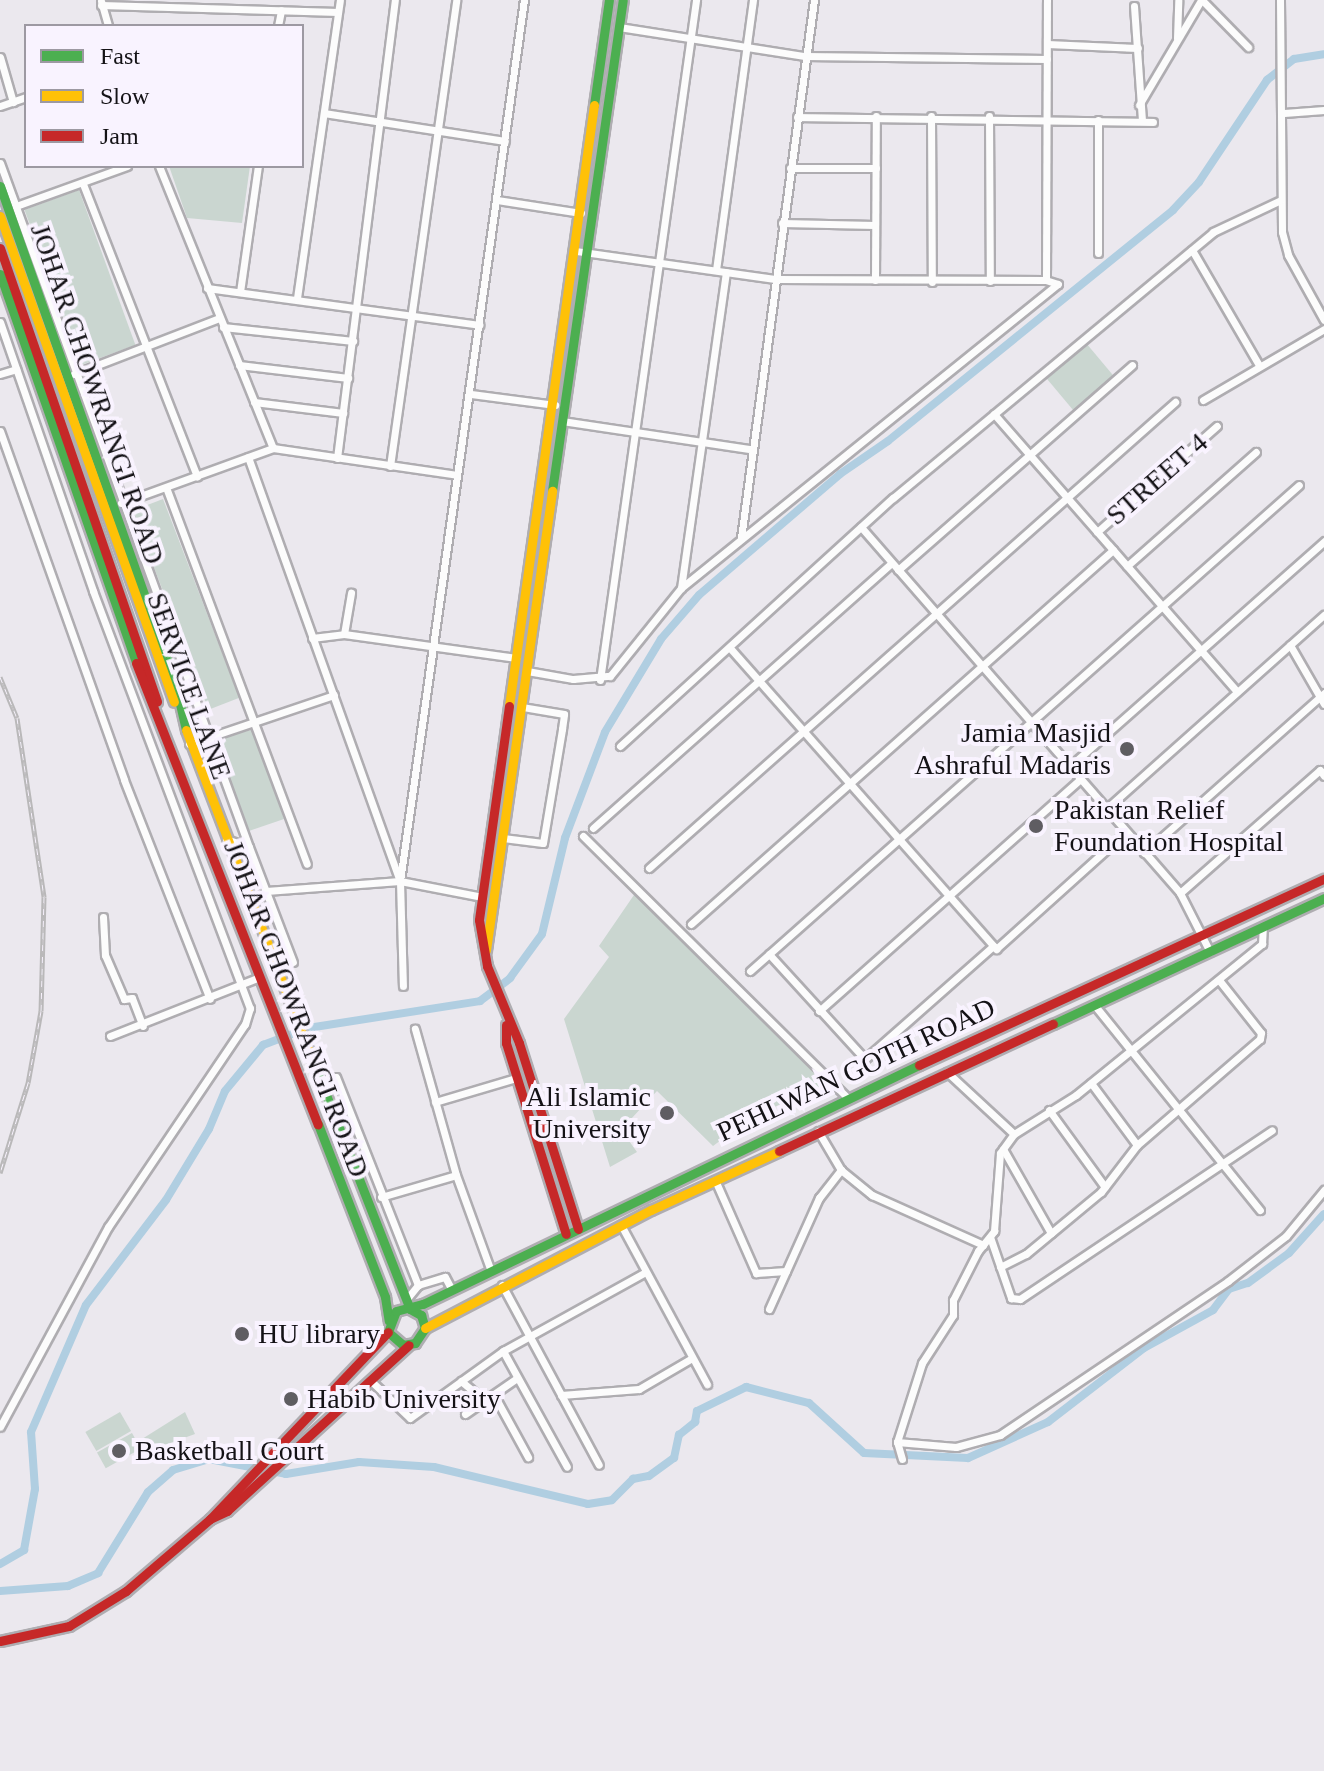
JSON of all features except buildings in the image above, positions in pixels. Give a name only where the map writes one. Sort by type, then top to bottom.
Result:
[{"type":"main road","points":[[486,962],[527,671],[555,405],[609,0]]},
{"type":"main road","points":[[578,1229],[519,1043],[506,1022],[486,962],[482,897],[516,658],[562,421],[623,0]]},
{"type":"main road","points":[[600,69],[613,70]]},
{"type":"main road","name":"JOHAR CHOWRANGI ROAD","points":[[0,186],[180,680],[177,708]]},
{"type":"main road","name":"JOHAR CHOWRANGI ROAD","points":[[0,216],[189,744],[252,902],[304,1047],[408,1304]]},
{"type":"main road","name":"JOHAR CHOWRANGI ROAD","points":[[0,248],[153,681],[160,713],[385,1297],[389,1326]]},
{"type":"main road","name":"JOHAR CHOWRANGI ROAD","points":[[0,274],[144,686],[160,713]]},
{"type":"main road","name":"PEHLWAN GOTH ROAD","points":[[408,1304],[452,1290],[848,1098],[1324,879]]},
{"type":"main road","points":[[1294,893],[1302,908]]},
{"type":"main road","name":"PEHLWAN GOTH ROAD","points":[[425,1328],[502,1285],[715,1180],[947,1072],[1096,1007],[1324,898]]},
{"type":"main road","points":[[506,1022],[506,1043],[566,1234]]},
{"type":"main road","points":[[655,1192],[661,1206]]},
{"type":"main road","points":[[0,1641],[69,1626],[95,1613],[210,1519],[240,1499],[409,1345],[421,1339],[425,1328],[421,1315],[408,1304],[396,1311],[389,1326],[282,1442],[233,1490],[210,1519]]},
{"type":"main road","points":[[389,1326],[396,1343],[409,1345]]},
{"type":"street","points":[[297,298],[340,0]]},
{"type":"street","points":[[337,458],[395,0]]},
{"type":"street","points":[[390,466],[456,0]]},
{"type":"street","points":[[403,986],[400,881],[471,394],[524,0]]},
{"type":"street","points":[[600,680],[696,0]]},
{"type":"street","points":[[716,270],[753,0]]},
{"type":"street","points":[[741,538],[749,449],[814,0]]},
{"type":"street","points":[[1046,280],[1047,0]]},
{"type":"street","points":[[1177,39],[1178,0]]},
{"type":"street","points":[[1139,105],[1201,0],[1248,47]]},
{"type":"street","points":[[1280,0],[1284,113],[1279,201],[1288,255],[1324,320]]},
{"type":"street","points":[[107,24],[101,2],[338,12]]},
{"type":"street","points":[[1134,6],[1142,121]]},
{"type":"street","points":[[278,24],[281,10]]},
{"type":"street","points":[[619,27],[805,56],[1047,59]]},
{"type":"street","points":[[1047,44],[1138,48]]},
{"type":"street","points":[[0,57],[13,102]]},
{"type":"street","points":[[0,106],[24,98]]},
{"type":"street","points":[[1284,113],[1324,110]]},
{"type":"street","points":[[324,113],[505,141]]},
{"type":"street","points":[[875,280],[876,116]]},
{"type":"street","points":[[931,116],[932,282]]},
{"type":"street","points":[[797,117],[989,116],[1153,122]]},
{"type":"street","points":[[989,116],[990,281]]},
{"type":"street","points":[[1098,120],[1098,253]]},
{"type":"street","name":"SERVICE LANE","points":[[0,163],[121,503],[180,680],[207,738],[293,962]]},
{"type":"street","points":[[16,206],[122,168]]},
{"type":"street","points":[[160,168],[273,448]]},
{"type":"street","points":[[240,292],[258,168]]},
{"type":"street","points":[[790,168],[876,168]]},
{"type":"street","points":[[83,184],[197,477]]},
{"type":"street","points":[[497,200],[581,213]]},
{"type":"street","points":[[620,746],[861,527],[1192,250],[1233,219],[1279,201]]},
{"type":"street","points":[[782,223],[875,225]]},
{"type":"street","points":[[1192,250],[1259,365]]},
{"type":"street","points":[[527,671],[600,680],[610,676],[681,588],[1058,284],[1046,280],[932,282],[775,279],[575,251]]},
{"type":"street","points":[[681,588],[726,272]]},
{"type":"street","points":[[207,288],[480,325]]},
{"type":"street","points":[[74,374],[219,318]]},
{"type":"street","points":[[0,322],[93,591],[250,1004],[248,1019],[108,1227],[0,1427]]},
{"type":"street","points":[[223,327],[353,341]]},
{"type":"street","points":[[1203,400],[1324,329]]},
{"type":"street","points":[[239,365],[348,378]]},
{"type":"street","points":[[898,570],[1132,365]]},
{"type":"street","points":[[0,374],[16,369]]},
{"type":"street","points":[[471,394],[555,405]]},
{"type":"street","points":[[254,402],[343,413]]},
{"type":"street","points":[[649,868],[1175,402]]},
{"type":"street","points":[[994,414],[1237,692]]},
{"type":"street","points":[[562,421],[749,449]]},
{"type":"street","name":"STREET 4","points":[[1097,532],[1217,426]]},
{"type":"street","points":[[0,431],[124,780],[210,999]]},
{"type":"street","points":[[121,503],[167,490],[273,448],[457,475]]},
{"type":"street","points":[[1127,566],[1256,452]]},
{"type":"street","points":[[248,457],[400,881]]},
{"type":"street","points":[[750,971],[1299,485]]},
{"type":"street","points":[[167,490],[307,864]]},
{"type":"street","points":[[861,527],[1180,893],[1210,952]]},
{"type":"street","points":[[1069,767],[1324,541]]},
{"type":"street","points":[[691,924],[852,785],[1113,550]]},
{"type":"street","points":[[593,828],[757,678],[891,563]]},
{"type":"street","points":[[344,634],[351,593]]},
{"type":"street","points":[[1106,809],[1324,615]]},
{"type":"street","points":[[312,638],[344,634],[516,658]]},
{"type":"street","points":[[1144,853],[1323,698],[1290,645]]},
{"type":"street","points":[[730,648],[996,949],[1126,832]]},
{"type":"street","points":[[189,744],[334,695]]},
{"type":"street","points":[[503,838],[543,843],[562,729],[564,714],[522,707]]},
{"type":"street","points":[[1180,893],[1320,770],[1324,776]]},
{"type":"street","points":[[819,1011],[1080,779]]},
{"type":"street","points":[[583,836],[848,1098]]},
{"type":"street","points":[[226,839],[249,847]]},
{"type":"street","points":[[252,902],[266,891],[400,881],[482,897]]},
{"type":"street","points":[[103,917],[105,955],[124,999],[132,998],[143,1026]]},
{"type":"street","points":[[1263,927],[1262,944],[1091,1083],[1014,1134],[1003,1149],[990,1237],[1011,1298],[1020,1299],[1156,1211],[1218,1162],[1272,1130]]},
{"type":"street","points":[[769,954],[865,1059],[993,946]]},
{"type":"street","points":[[110,1036],[143,1026],[260,977]]},
{"type":"street","points":[[1000,1267],[1051,1233],[1105,1187],[1137,1145],[1262,1037],[1219,980]]},
{"type":"street","points":[[1096,1007],[1218,1162],[1260,1210]]},
{"type":"street","points":[[415,1029],[456,1175],[491,1271]]},
{"type":"street","points":[[947,1072],[1014,1134]]},
{"type":"street","points":[[318,1081],[336,1077],[418,1285]]},
{"type":"street","points":[[435,1102],[516,1078]]},
{"type":"street","points":[[1091,1083],[1137,1145]]},
{"type":"street","points":[[1049,1110],[1105,1187]]},
{"type":"street","points":[[818,1131],[841,1170],[872,1195],[983,1245]]},
{"type":"street","points":[[1003,1149],[1051,1233]]},
{"type":"street","points":[[769,1309],[823,1191],[841,1170]]},
{"type":"street","points":[[381,1197],[456,1175]]},
{"type":"street","points":[[715,1180],[756,1273],[786,1271]]},
{"type":"street","points":[[898,1445],[956,1447],[1000,1435],[1228,1281],[1286,1236],[1324,1190]]},
{"type":"street","points":[[621,1225],[644,1273],[707,1384]]},
{"type":"street","points":[[902,1459],[898,1445],[922,1363],[953,1315],[953,1300],[990,1237]]},
{"type":"street","points":[[370,1380],[408,1418],[503,1351],[644,1273]]},
{"type":"street","points":[[408,1304],[418,1285],[445,1277],[452,1290]]},
{"type":"street","points":[[502,1285],[599,1465]]},
{"type":"street","points":[[503,1351],[567,1467]]},
{"type":"street","points":[[561,1395],[639,1389],[692,1358]]},
{"type":"street","points":[[465,1414],[517,1378]]},
{"type":"street","points":[[461,1381],[485,1401]]},
{"type":"street","points":[[494,1395],[528,1457]]},
{"type":"shaded area","points":[[170,168],[250,168],[242,223],[187,218]]},
{"type":"shaded area","points":[[79,190],[135,345],[81,365],[24,210]]},
{"type":"shaded area","points":[[1086,343],[1115,377],[1074,412],[1045,377]]},
{"type":"shaded area","points":[[163,499],[239,698],[209,710],[132,511]]},
{"type":"shaded area","points":[[254,729],[284,819],[249,831],[213,741]]},
{"type":"shaded area","points":[[636,892],[830,1082],[752,1117],[713,1146],[657,1091],[631,1119],[636,1127],[627,1138],[637,1152],[610,1167],[564,1019],[609,957],[599,946]]},
{"type":"shaded area","points":[[120,1412],[131,1431],[96,1451],[85,1432]]},
{"type":"shaded area","points":[[185,1412],[195,1434],[148,1451],[142,1439]]},
{"type":"shaded area","name":"Basketball Court","points":[[132,1433],[141,1449],[106,1468],[97,1452]]},
{"type":"waterway","points":[[0,1564],[24,1550],[35,1489],[31,1432],[86,1305],[166,1200],[209,1129],[225,1091],[263,1045],[308,1028],[480,1001],[510,978],[542,934],[565,838],[605,732],[661,639],[699,595],[840,474],[888,441],[1173,210],[1199,182],[1267,80],[1294,59],[1324,54]]},
{"type":"waterway","points":[[0,1591],[68,1586],[98,1573],[148,1492],[173,1470],[209,1459],[286,1474],[359,1462],[434,1467],[588,1504],[612,1500],[633,1479],[649,1476],[674,1458],[679,1435],[695,1422],[697,1411],[746,1387],[809,1403],[864,1453],[968,1458],[1048,1422],[1144,1348],[1213,1310],[1229,1289],[1248,1283],[1289,1253],[1324,1214]]},
{"type":"railway","points":[[0,677],[17,718],[44,897],[41,1011],[28,1083],[0,1173]]},
{"type":"traffic: fast","points":[[594,105],[609,0]]},
{"type":"traffic: fast","points":[[552,491],[623,0]]},
{"type":"traffic: fast","points":[[0,186],[175,682],[186,730]]},
{"type":"traffic: fast","points":[[0,274],[136,663]]},
{"type":"traffic: fast","points":[[1053,1024],[1324,898]]},
{"type":"traffic: fast","points":[[310,1054],[410,1309]]},
{"type":"traffic: fast","points":[[410,1309],[421,1315],[425,1328],[415,1343],[403,1345],[388,1332],[396,1311],[423,1304],[919,1065]]},
{"type":"traffic: fast","points":[[318,1124],[385,1297],[389,1321]]},
{"type":"traffic: slow","points":[[509,706],[594,105]]},
{"type":"traffic: slow","points":[[0,216],[174,702]]},
{"type":"traffic: slow","points":[[486,950],[552,491]]},
{"type":"traffic: slow","points":[[186,730],[310,1054]]},
{"type":"traffic: slow","points":[[425,1328],[651,1210],[779,1151]]},
{"type":"traffic: jam","points":[[0,248],[157,702]]},
{"type":"traffic: jam","points":[[136,663],[318,1124]]},
{"type":"traffic: jam","points":[[509,706],[479,920],[487,966],[519,1043],[578,1229]]},
{"type":"traffic: jam","points":[[919,1065],[1324,879]]},
{"type":"traffic: jam","points":[[779,1151],[1053,1024]]},
{"type":"traffic: jam","points":[[506,1025],[506,1043],[566,1234]]},
{"type":"traffic: jam","points":[[0,1641],[69,1626],[126,1591],[210,1519],[388,1332]]},
{"type":"traffic: jam","points":[[210,1519],[227,1511],[409,1345]]},
{"type":"place","name":"Jamia Masjid Ashraful Madaris","points":[[1127,749]]},
{"type":"place","name":"Pakistan Relief Foundation Hospital","points":[[1036,826]]},
{"type":"place","name":"Ali Islamic University","points":[[667,1113]]},
{"type":"place","name":"HU library","points":[[242,1334]]},
{"type":"place","name":"Habib University","points":[[291,1399]]},
{"type":"place","name":"Basketball Court","points":[[119,1451]]}]
